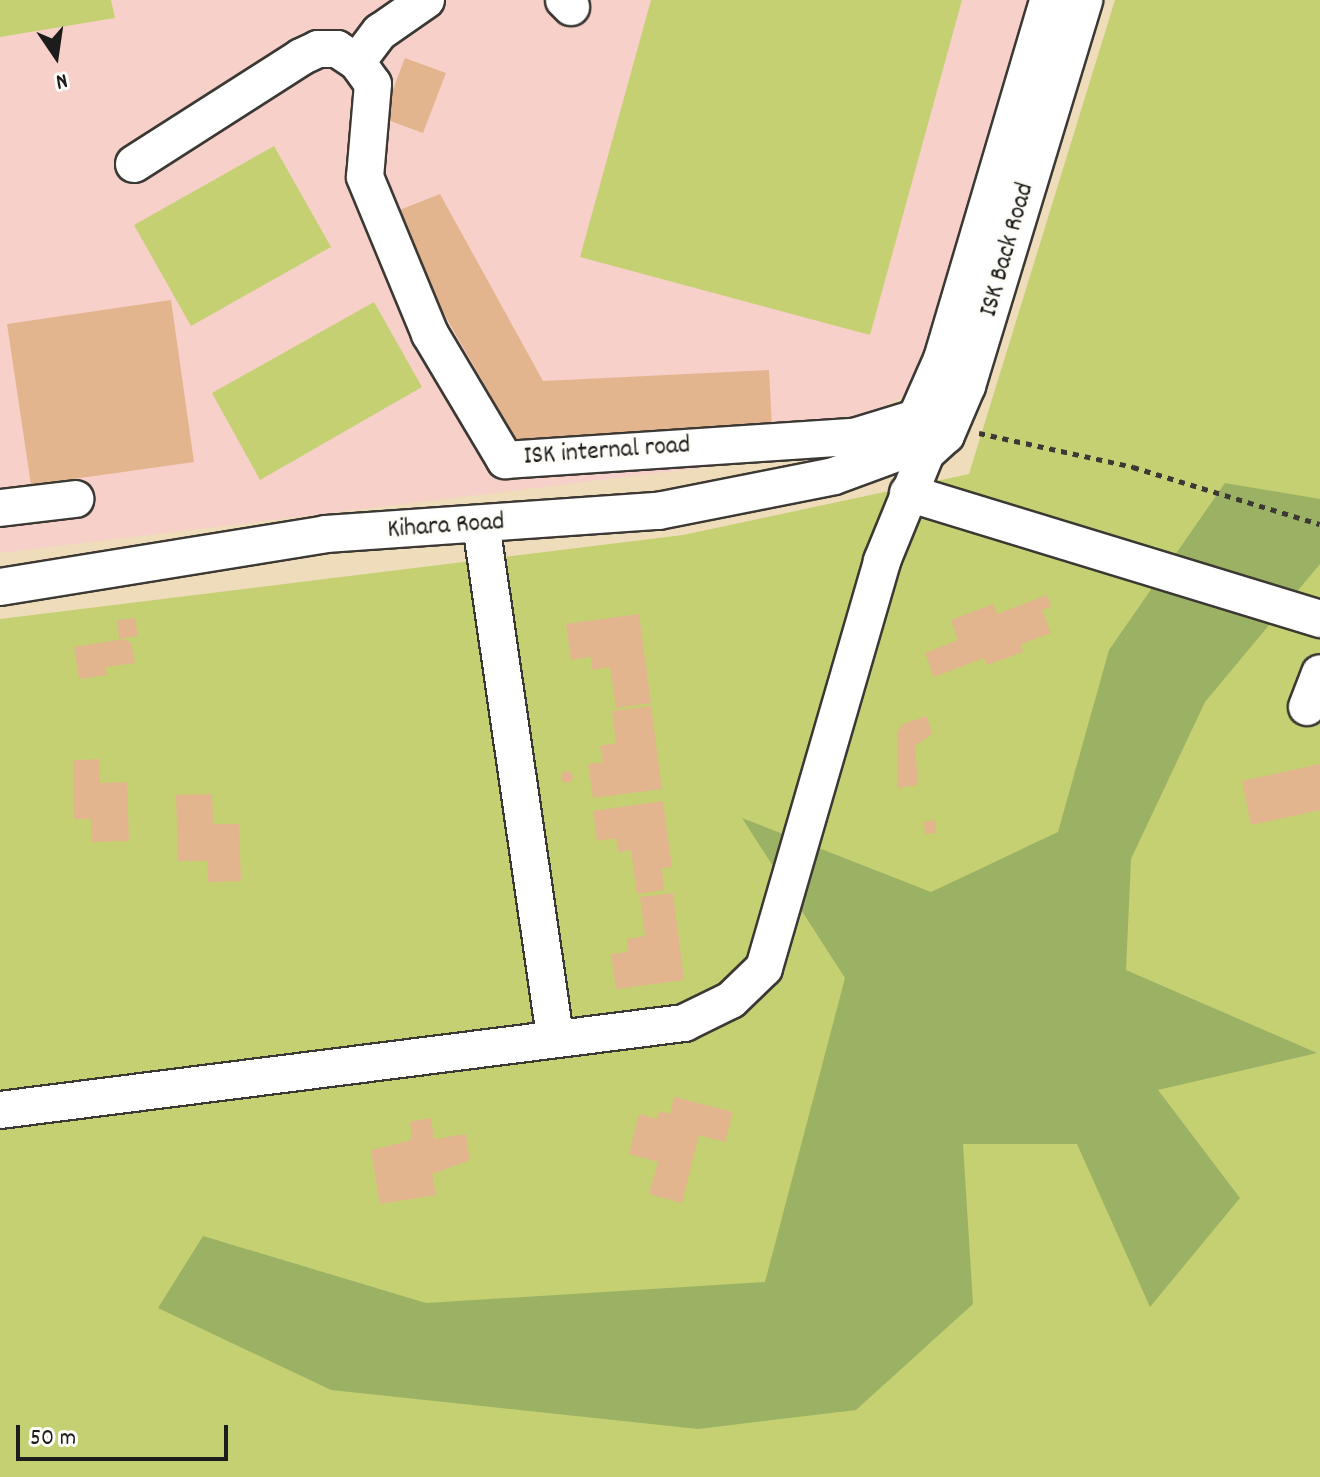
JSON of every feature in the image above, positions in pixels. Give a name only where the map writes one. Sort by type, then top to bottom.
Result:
[{"type":"street","points":[[134,164],[318,49],[337,49],[357,62],[380,32],[426,0]]},
{"type":"street","points":[[0,1110],[555,1036],[684,1023],[731,1000],[764,968],[882,561],[908,493],[918,442],[1048,0]]},
{"type":"street","name":"ISK Back Road","points":[[918,442],[967,386],[1084,0]]},
{"type":"street","name":"ISK internal road","points":[[357,62],[374,91],[365,177],[430,334],[505,460],[854,437],[918,442]]},
{"type":"street","name":"Kihara Road","points":[[0,587],[326,534],[658,511],[834,476],[918,442]]},
{"type":"street","points":[[908,493],[1320,619]]},
{"type":"street","points":[[0,508],[75,499]]},
{"type":"street","points":[[481,524],[555,1036]]},
{"type":"street","points":[[1307,707],[1320,673]]},
{"type":"path","points":[[918,442],[973,432],[1133,467],[1320,524]]},
{"type":"shaded area","points":[[0,0],[1030,0],[911,392],[857,421],[819,421],[823,453],[0,553]]},
{"type":"green space","points":[[0,0],[111,0],[115,18],[0,37]]},
{"type":"green space","points":[[651,0],[962,0],[870,335],[580,257]]},
{"type":"green space","points":[[1115,0],[1320,0],[1320,1477],[0,1477],[0,619],[683,535],[969,474]]},
{"type":"green space","points":[[274,146],[331,247],[191,326],[134,225]]},
{"type":"green space","points":[[374,302],[422,387],[260,480],[212,393]]},
{"type":"green space","points":[[1225,483],[1320,499],[1320,564],[1205,702],[1131,859],[1126,970],[1317,1053],[1158,1090],[1240,1198],[1150,1307],[1077,1144],[963,1144],[973,1304],[856,1410],[698,1429],[331,1390],[158,1308],[203,1236],[426,1303],[765,1282],[845,978],[742,818],[931,892],[1058,832],[1109,650]]},
{"type":"building","points":[[405,58],[446,73],[423,133],[382,118]]},
{"type":"building","points":[[440,194],[543,381],[769,370],[772,427],[517,441],[387,215]]},
{"type":"building","points":[[171,300],[194,462],[31,485],[7,324]]},
{"type":"building","points":[[1047,595],[1051,607],[1042,610],[1051,633],[1021,644],[1023,652],[987,665],[984,658],[934,677],[925,653],[958,640],[951,620],[993,604],[997,614]]},
{"type":"building","points":[[639,614],[651,703],[616,708],[610,667],[592,670],[591,657],[571,660],[566,624]]},
{"type":"building","points":[[135,618],[138,636],[119,639],[117,620]]},
{"type":"building","points":[[124,639],[131,643],[135,663],[105,667],[107,675],[79,679],[74,647]]},
{"type":"building","points":[[651,706],[662,789],[593,798],[588,764],[603,762],[600,746],[616,743],[612,711]]},
{"type":"building","points":[[927,716],[932,734],[915,746],[918,785],[897,788],[897,732],[903,724]]},
{"type":"building","points":[[99,759],[100,783],[127,782],[129,841],[92,842],[91,819],[74,819],[73,760]]},
{"type":"building","points":[[1320,764],[1320,810],[1251,825],[1242,781]]},
{"type":"building","points":[[562,772],[572,772],[572,782],[562,782]]},
{"type":"building","points":[[212,794],[213,824],[239,824],[241,881],[208,882],[207,861],[178,861],[176,795]]},
{"type":"building","points":[[663,801],[672,867],[662,868],[664,890],[637,894],[631,850],[618,852],[616,838],[597,841],[593,811]]},
{"type":"building","points":[[935,820],[936,833],[925,834],[924,822]]},
{"type":"building","points":[[673,893],[684,980],[616,989],[611,954],[628,952],[627,939],[645,936],[640,897]]},
{"type":"building","points":[[674,1097],[733,1112],[725,1142],[699,1135],[682,1203],[649,1194],[658,1162],[629,1154],[639,1114],[657,1119],[659,1111],[670,1114]]},
{"type":"building","points":[[431,1118],[434,1139],[466,1134],[470,1160],[432,1174],[436,1195],[380,1204],[371,1150],[412,1140],[410,1122]]}]
